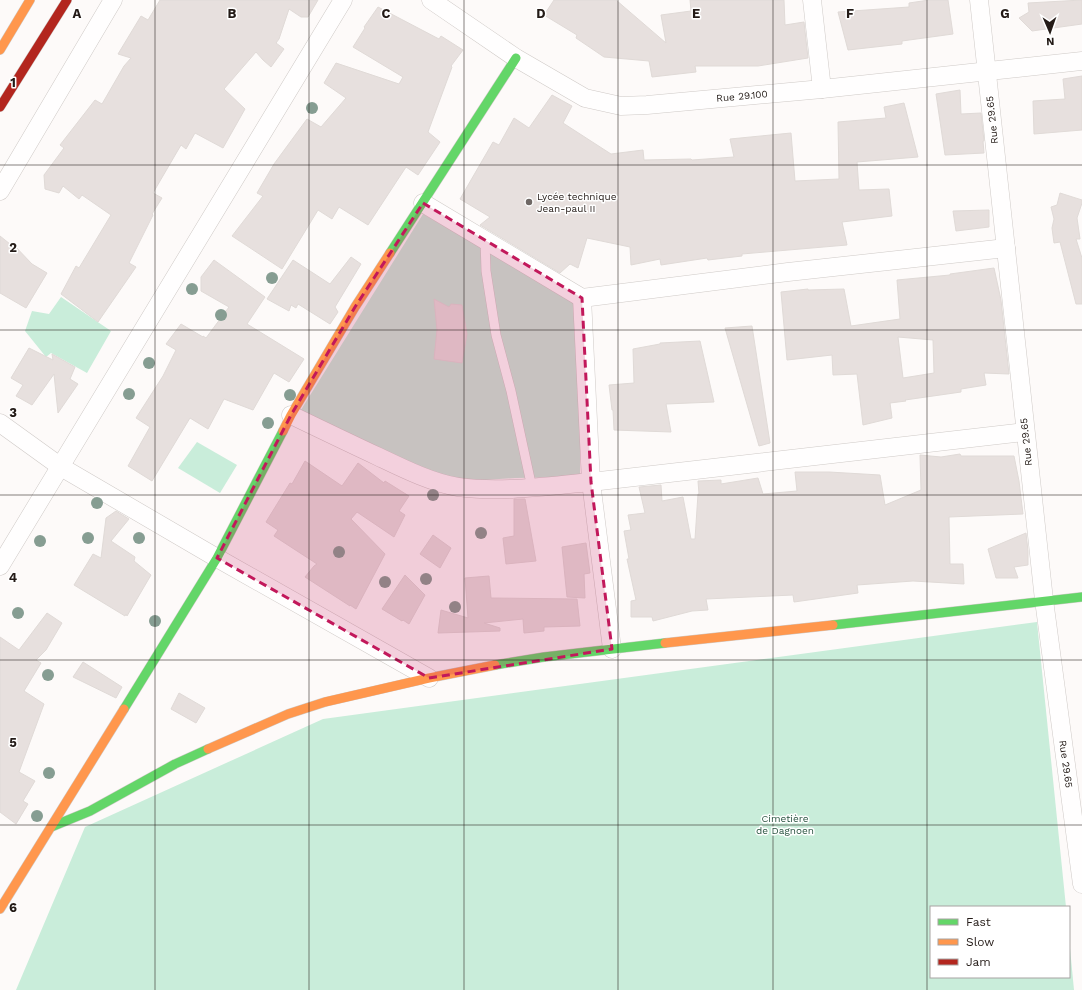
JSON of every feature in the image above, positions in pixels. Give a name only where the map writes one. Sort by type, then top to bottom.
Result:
[{"type":"street","points":[[0,50],[30,0]]},
{"type":"street","points":[[0,107],[67,0]]},
{"type":"street","points":[[0,191],[114,0]]},
{"type":"street","points":[[0,566],[343,0]]},
{"type":"street","name":"Rue 29.100","points":[[431,0],[516,58],[585,98],[621,106],[822,89],[1082,61]]},
{"type":"street","points":[[812,0],[822,89]]},
{"type":"street","name":"Rue 29.65","points":[[979,0],[1044,600],[1082,884]]},
{"type":"street","points":[[0,909],[217,558],[291,415],[355,307],[516,58]]},
{"type":"street","points":[[423,203],[582,298],[788,272],[1006,248]]},
{"type":"street","points":[[582,298],[591,482],[612,649]]},
{"type":"street","points":[[291,415],[406,469],[442,483],[473,488],[496,489],[532,488],[591,482],[1025,432]]},
{"type":"street","points":[[0,423],[61,467],[217,558],[429,678]]},
{"type":"street","points":[[51,827],[90,811],[175,764],[288,714],[325,702],[429,678],[544,658],[612,649],[1082,597]]},
{"type":"lane","points":[[485,240],[486,271],[496,335],[511,391],[532,488]]},
{"type":"highlighted area","points":[[423,203],[582,298],[591,482],[612,649],[429,678],[217,558],[291,415],[355,307]]},
{"type":"green space","points":[[423,214],[580,305],[580,477],[515,478],[457,482],[392,460],[299,413]]},
{"type":"green space","points":[[61,297],[111,331],[87,373],[51,353],[46,357],[25,331],[32,311],[49,314]]},
{"type":"green space","points":[[197,442],[237,465],[220,493],[178,468]]},
{"type":"green space","name":"Cimetière de Dagnoen","points":[[1037,622],[1066,906],[930,906],[930,978],[1070,978],[1070,948],[1074,990],[16,990],[85,827],[323,719]]},
{"type":"building","points":[[160,0],[318,0],[308,17],[301,17],[289,9],[279,39],[276,43],[284,49],[271,67],[256,52],[224,89],[245,109],[223,148],[195,133],[186,149],[181,145],[153,193],[162,198],[152,214],[153,215],[129,263],[136,267],[98,322],[61,294],[76,266],[79,268],[111,215],[82,195],[79,199],[63,186],[59,193],[45,189],[44,175],[64,148],[60,145],[95,100],[102,104],[124,66],[131,58],[118,54],[141,16],[148,20]]},
{"type":"building","points":[[554,0],[616,0],[666,43],[661,15],[691,11],[690,0],[784,0],[785,25],[804,22],[808,58],[758,66],[695,66],[696,72],[652,77],[649,61],[604,57],[576,38],[577,35],[544,15]]},
{"type":"building","points":[[929,0],[948,0],[953,34],[902,41],[902,44],[848,50],[838,12],[909,7],[909,3]]},
{"type":"building","points":[[1082,0],[1082,24],[1032,31],[1019,18],[1029,12],[1028,3]]},
{"type":"building","points":[[378,7],[439,39],[441,36],[463,50],[451,66],[452,67],[428,132],[440,142],[418,175],[406,167],[368,225],[339,207],[332,219],[318,210],[282,269],[232,236],[263,196],[257,193],[274,164],[307,119],[321,127],[346,98],[324,83],[336,63],[399,84],[403,77],[353,47],[365,28],[364,27]]},
{"type":"building","points":[[1082,76],[1082,130],[1034,134],[1033,101],[1065,99],[1063,79]]},
{"type":"building","points":[[960,90],[961,114],[981,113],[984,153],[945,155],[936,94]]},
{"type":"building","points":[[552,95],[572,106],[563,123],[611,154],[643,150],[644,160],[692,160],[734,157],[730,139],[791,133],[795,181],[839,179],[838,122],[886,118],[884,107],[904,103],[918,157],[857,162],[859,190],[889,189],[892,216],[842,222],[847,245],[742,254],[742,256],[708,260],[707,258],[661,265],[660,259],[631,265],[630,247],[587,238],[578,268],[570,264],[560,273],[480,225],[490,217],[460,199],[493,142],[499,145],[514,118],[529,128]]},
{"type":"building","points":[[1060,193],[1082,200],[1077,218],[1080,239],[1076,239],[1082,258],[1082,304],[1076,304],[1060,242],[1054,243],[1052,228],[1054,219],[1051,207],[1057,205]]},
{"type":"building","points":[[989,210],[989,227],[956,231],[953,211]]},
{"type":"building","points":[[0,236],[10,244],[12,243],[32,264],[47,273],[26,308],[0,293]]},
{"type":"building","points":[[351,257],[361,264],[335,307],[338,312],[330,324],[298,304],[296,308],[291,305],[289,311],[267,299],[293,260],[330,284]]},
{"type":"building","points":[[214,260],[265,297],[247,324],[304,359],[289,382],[274,373],[253,410],[224,399],[208,429],[190,418],[152,481],[128,466],[150,427],[136,418],[163,376],[176,350],[166,344],[181,324],[206,338],[229,307],[201,291],[201,277]]},
{"type":"building","points":[[994,268],[1001,300],[1009,374],[984,373],[986,385],[961,389],[961,392],[890,403],[892,418],[863,425],[857,374],[833,375],[832,355],[787,360],[781,292],[808,289],[844,289],[851,326],[900,319],[897,280]],"holes":[[[898,337],[933,340],[934,373],[903,378]]]},
{"type":"building","points":[[434,299],[449,307],[451,304],[462,305],[467,334],[462,363],[434,359],[437,330]]},
{"type":"building","points":[[752,326],[770,443],[759,446],[725,328]]},
{"type":"building","points":[[700,341],[714,402],[666,404],[671,432],[614,430],[613,410],[609,385],[634,383],[633,349],[660,343]]},
{"type":"building","points":[[29,348],[53,360],[52,354],[75,367],[70,379],[78,384],[58,413],[54,374],[32,405],[16,396],[23,385],[11,378]]},
{"type":"building","points":[[960,454],[961,456],[1014,456],[1023,514],[949,517],[950,564],[963,564],[964,584],[913,581],[857,585],[858,593],[794,602],[793,595],[706,599],[708,610],[692,611],[653,621],[652,617],[631,617],[631,601],[636,600],[627,559],[629,559],[624,531],[631,530],[628,515],[645,513],[639,487],[661,485],[662,501],[683,497],[691,539],[695,539],[699,494],[698,481],[721,480],[721,484],[758,478],[763,494],[797,491],[795,472],[880,475],[885,505],[921,490],[920,455],[941,457]]},
{"type":"building","points":[[305,461],[342,486],[358,463],[384,483],[385,481],[409,496],[399,511],[405,515],[394,537],[357,512],[351,519],[385,554],[356,609],[305,577],[317,564],[274,536],[278,530],[266,522],[290,483],[292,484]]},
{"type":"building","points":[[514,499],[525,499],[536,561],[506,564],[503,538],[514,536]]},
{"type":"building","points":[[116,511],[129,519],[111,541],[135,557],[134,561],[151,575],[127,616],[126,614],[125,616],[74,585],[93,554],[101,558],[106,518]]},
{"type":"building","points":[[1026,533],[1028,565],[1014,567],[1018,578],[996,578],[988,549]]},
{"type":"building","points":[[433,535],[451,548],[440,568],[420,554]]},
{"type":"building","points":[[586,543],[590,573],[584,574],[585,598],[567,597],[562,547]]},
{"type":"building","points":[[405,575],[425,595],[409,624],[382,609]]},
{"type":"building","points":[[489,576],[491,598],[577,599],[580,626],[544,627],[544,631],[524,633],[523,619],[484,623],[500,628],[500,631],[438,633],[441,610],[468,618],[465,578]]},
{"type":"building","points":[[47,613],[62,623],[46,650],[36,660],[41,663],[24,691],[44,704],[19,772],[35,781],[23,801],[28,804],[16,824],[0,812],[0,637],[19,650]]},
{"type":"building","points":[[83,662],[122,687],[116,698],[73,677]]},
{"type":"building","points":[[179,693],[205,708],[196,723],[171,709]]},
{"type":"traffic: fast","points":[[390,253],[516,58]]},
{"type":"traffic: fast","points":[[124,709],[217,558],[283,431]]},
{"type":"traffic: fast","points":[[833,625],[1082,597]]},
{"type":"traffic: fast","points":[[495,665],[544,657],[665,643]]},
{"type":"traffic: fast","points":[[51,827],[90,811],[175,764],[208,749]]},
{"type":"traffic: slow","points":[[0,50],[30,0]]},
{"type":"traffic: slow","points":[[283,431],[355,307],[390,253]]},
{"type":"traffic: slow","points":[[665,643],[833,625]]},
{"type":"traffic: slow","points":[[208,749],[288,714],[325,702],[429,678],[495,665]]},
{"type":"traffic: slow","points":[[0,909],[124,709]]},
{"type":"traffic: jam","points":[[0,107],[67,0]]},
{"type":"place","name":"Lycée technique Jean-paul II","points":[[529,202]]}]
